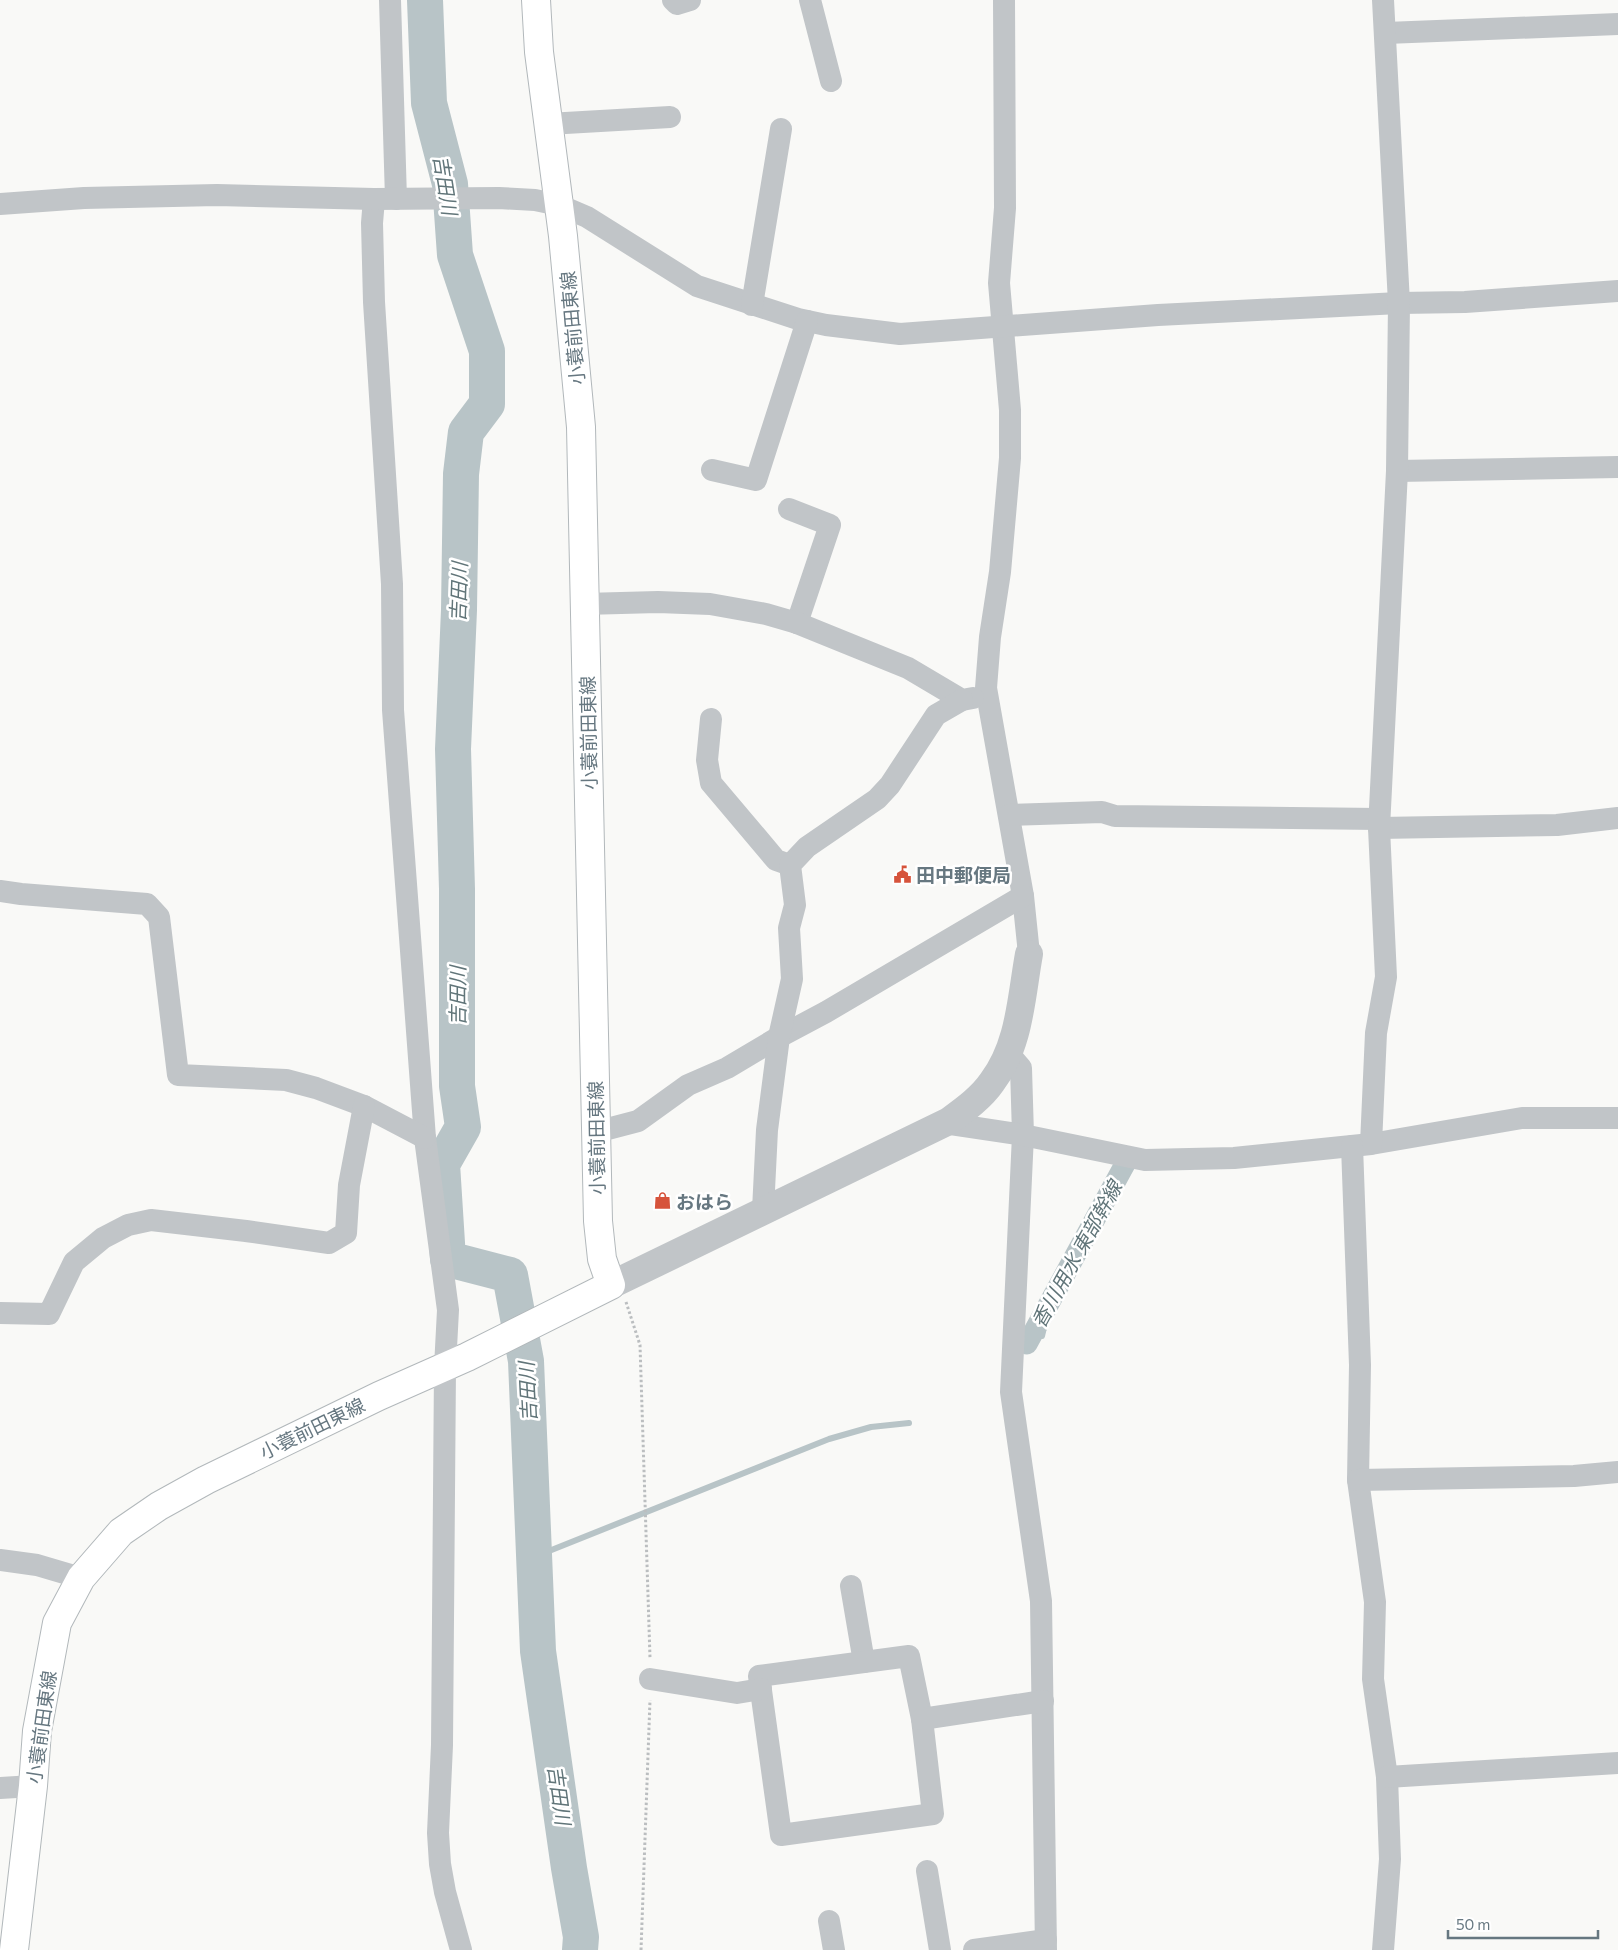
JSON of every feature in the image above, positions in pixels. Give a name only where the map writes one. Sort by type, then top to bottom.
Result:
[{"type":"main road","name":"小蓑前田東線","points":[[14,1950],[33,1786],[37,1731],[57,1624],[80,1578],[121,1532],[159,1506],[215,1476],[378,1396],[456,1362],[579,1302],[615,1282],[602,1259],[598,1220],[581,427],[536,0]]},
{"type":"street","points":[[390,0],[400,199]]},
{"type":"street","points":[[673,0],[677,4],[690,0]]},
{"type":"street","points":[[810,0],[831,80]]},
{"type":"street","points":[[615,1282],[944,1123],[969,1105],[992,1083],[1009,1054],[1020,1018],[1029,954],[1023,896],[987,696],[990,637],[1000,572],[1010,458],[1010,410],[998,283],[1005,208],[1004,0]]},
{"type":"street","points":[[1383,0],[1399,303],[1397,470],[1379,824],[1386,977],[1376,1033],[1361,1145],[1358,1480],[1375,1602],[1373,1679],[1387,1778],[1390,1860],[1383,1950]]},
{"type":"street","points":[[1386,34],[1618,24]]},
{"type":"street","points":[[548,124],[670,117]]},
{"type":"street","points":[[752,305],[781,129]]},
{"type":"street","points":[[0,204],[84,198],[208,195],[535,200],[559,205],[586,217],[697,286],[807,321],[900,334],[1158,315],[1399,303],[1465,302],[1618,291]]},
{"type":"street","points":[[374,199],[372,223],[374,302],[392,584],[393,710],[425,1138],[456,1362],[438,1834],[440,1864],[445,1892],[461,1950]]},
{"type":"street","points":[[712,470],[756,480],[807,321]]},
{"type":"street","points":[[1397,470],[1618,467]]},
{"type":"street","points":[[789,509],[830,525],[797,623]]},
{"type":"street","points":[[584,604],[658,602],[710,604],[766,614],[797,623],[908,668],[962,700]]},
{"type":"street","points":[[790,865],[807,847],[877,799],[890,785],[936,715],[962,700],[987,696]]},
{"type":"street","points":[[711,719],[707,760],[711,784],[776,860],[790,865]]},
{"type":"street","points":[[1009,815],[1102,812],[1116,816],[1379,824],[1557,825],[1618,818]]},
{"type":"street","points":[[763,1210],[767,1130],[778,1037],[792,979],[789,928],[795,905],[790,865]]},
{"type":"street","points":[[0,891],[146,904],[159,917],[178,1075],[286,1080],[316,1088],[364,1106],[425,1138]]},
{"type":"street","points":[[596,1132],[638,1121],[688,1085],[727,1068],[1023,896]]},
{"type":"street","points":[[974,1950],[1046,1945],[1041,1601],[1011,1392],[1023,1136],[1022,1068],[1009,1054]]},
{"type":"street","points":[[0,1313],[50,1314],[74,1262],[103,1238],[128,1225],[151,1220],[329,1243],[346,1233],[349,1185],[364,1106]]},
{"type":"street","points":[[944,1123],[1023,1136],[1145,1160],[1234,1158],[1361,1145],[1522,1118],[1618,1118]]},
{"type":"street","points":[[1358,1480],[1574,1476],[1618,1472]]},
{"type":"street","points":[[0,1560],[37,1565],[80,1578]]},
{"type":"street","points":[[851,1586],[864,1662]]},
{"type":"street","points":[[909,1656],[922,1719],[934,1814],[781,1836],[761,1689],[759,1676],[909,1656]]},
{"type":"street","points":[[650,1679],[737,1693],[761,1689]]},
{"type":"street","points":[[922,1719],[1043,1701]]},
{"type":"street","points":[[1387,1778],[1618,1762]]},
{"type":"street","points":[[0,1788],[33,1786]]},
{"type":"street","points":[[927,1871],[940,1950]]},
{"type":"street","points":[[829,1921],[834,1950]]},
{"type":"path","points":[[615,1282],[640,1344],[650,1679],[641,1950]]},
{"type":"waterway","name":"吉田川","points":[[425,0],[429,103],[450,184],[455,255],[487,351],[487,404],[466,432],[461,474],[459,610],[453,749],[457,889],[457,1086],[463,1127],[442,1164],[448,1259],[510,1275],[526,1361],[538,1651],[569,1868],[581,1937],[580,1950]]},
{"type":"waterway","name":"香川用水 東部幹線","points":[[1027,1344],[1125,1164]]},
{"type":"waterway","points":[[1042,1336],[1050,1302]]},
{"type":"waterway","points":[[534,1557],[829,1439],[871,1427],[909,1423]]},
{"type":"place","name":"田中郵便局","points":[[902,874]]},
{"type":"place","name":"おはら","points":[[662,1201]]}]
